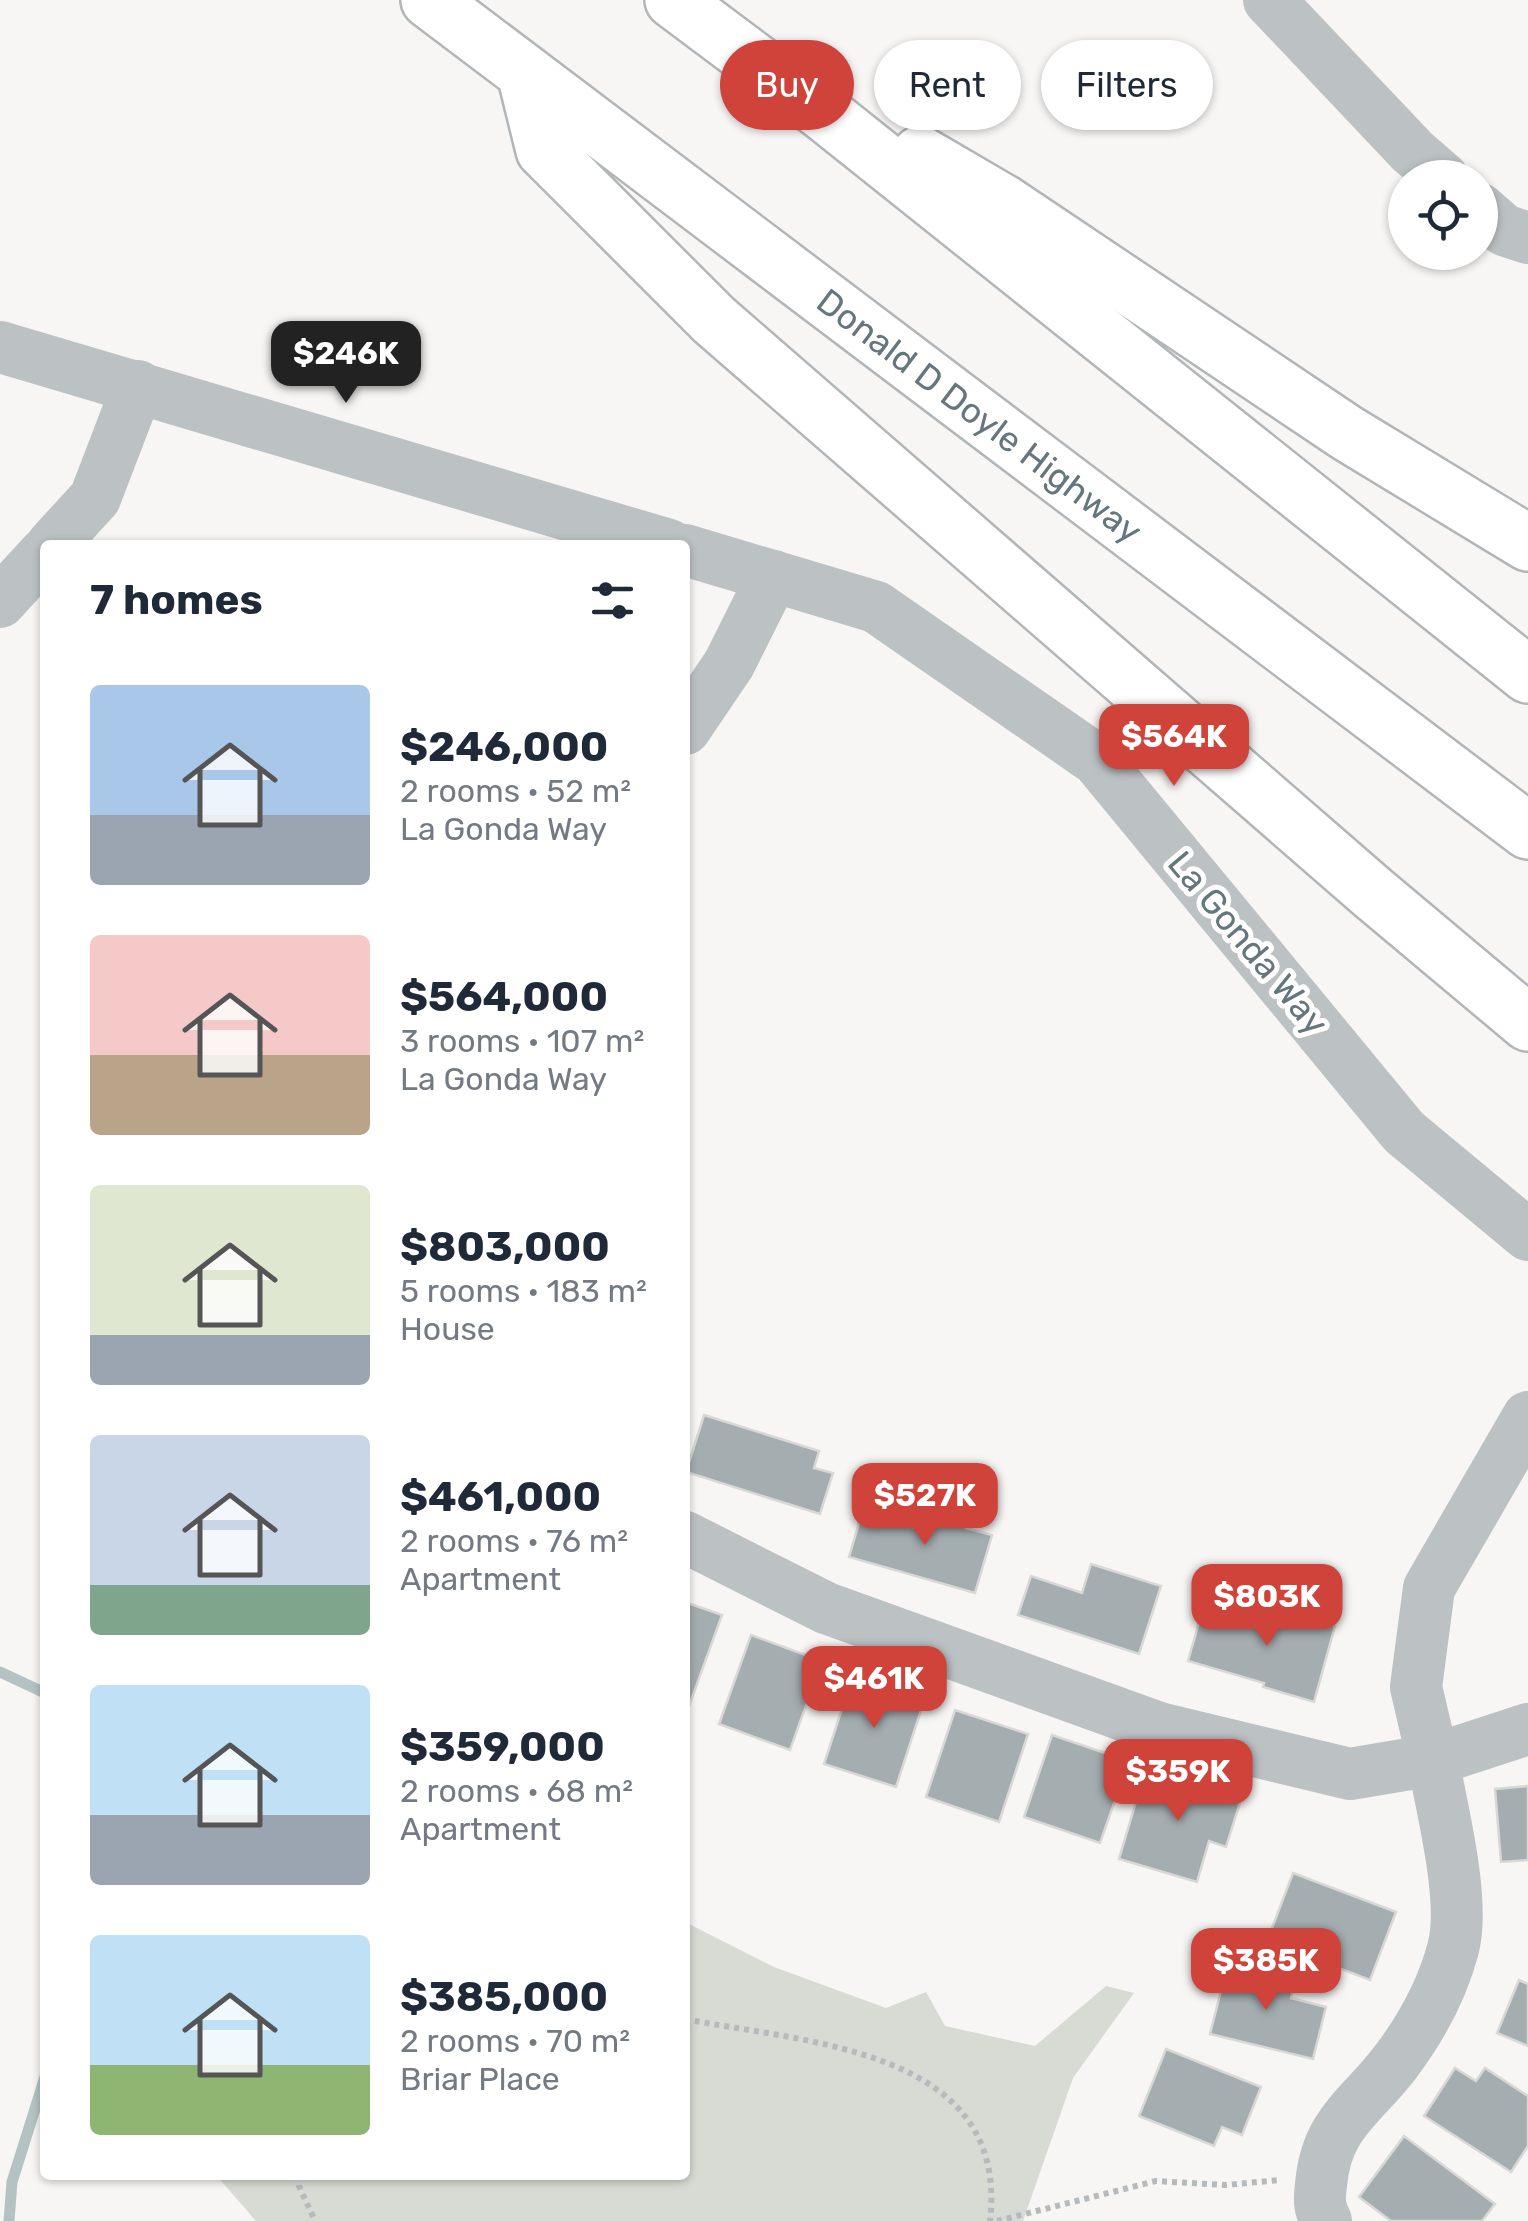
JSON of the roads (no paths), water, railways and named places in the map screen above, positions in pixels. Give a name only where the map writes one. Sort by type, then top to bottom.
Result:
[{"type":"highway","name":"Donald D Doyle Highway","points":[[429,0],[1528,831]]},
{"type":"highway","points":[[673,0],[726,40]]},
{"type":"highway","points":[[525,73],[544,150],[714,320],[1373,893],[1528,1022]]},
{"type":"highway","points":[[854,125],[914,150],[1004,203],[1347,432],[1528,543]]},
{"type":"highway","points":[[845,130],[1528,675]]},
{"type":"street","points":[[1269,0],[1422,160]]},
{"type":"street","points":[[1498,225],[1528,238]]},
{"type":"street","points":[[0,347],[651,540]]},
{"type":"street","points":[[57,540],[96,498],[138,386]]},
{"type":"street","name":"La Gonda Way","points":[[690,551],[876,607],[1096,760],[1404,1132],[1528,1235]]},
{"type":"street","points":[[0,602],[40,558]]},
{"type":"street","points":[[690,722],[729,664],[773,576]]},
{"type":"street","points":[[1324,2199],[1324,2154],[1346,2118],[1394,2064],[1434,2002],[1454,1945],[1456,1882],[1416,1687],[1429,1588],[1528,1416]]},
{"type":"street","points":[[690,1539],[826,1608],[1159,1728],[1350,1774],[1433,1760],[1528,1728]]},
{"type":"waterway","points":[[0,1672],[40,1691]]},
{"type":"waterway","points":[[9,2221],[12,2182],[40,2093]]}]
